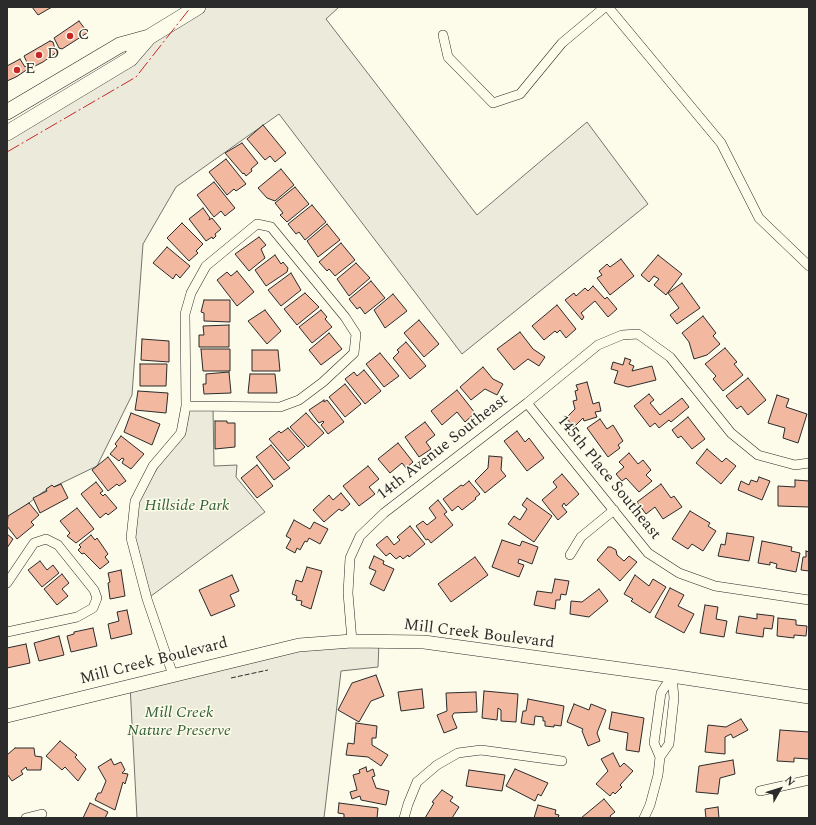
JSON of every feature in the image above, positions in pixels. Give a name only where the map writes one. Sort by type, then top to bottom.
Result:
[{"type":"main road","points":[[7,112],[120,45],[149,37],[198,7]]},
{"type":"main road","points":[[7,133],[130,59],[149,37]]},
{"type":"street","points":[[443,34],[448,57],[493,103],[520,94],[562,43],[604,7]]},
{"type":"street","points":[[608,7],[721,143],[759,218],[809,266]]},
{"type":"street","points":[[173,675],[147,599],[131,538],[135,501],[153,466],[181,433],[186,406],[185,314],[191,293],[206,266],[257,224],[271,227],[345,317],[356,334],[354,353],[324,382],[299,400],[280,407],[186,406]]},
{"type":"street","name":"14th Avenue Southeast","points":[[352,641],[348,593],[350,558],[360,536],[384,513],[527,403],[598,345],[622,335],[638,334],[670,357],[731,434],[758,455],[795,465],[809,463]]},
{"type":"street","name":"145th Place Southeast","points":[[527,403],[648,553],[679,573],[715,586],[809,600]]},
{"type":"street","points":[[570,555],[581,538],[614,510]]},
{"type":"street","points":[[7,584],[34,543],[46,539],[58,545],[94,590],[97,598],[93,608],[77,617],[7,632]]},
{"type":"street","name":"Mill Creek Boulevard","points":[[7,716],[299,645],[352,641],[424,642],[672,676],[809,698]]},
{"type":"street","points":[[660,757],[669,744],[674,698],[672,676]]},
{"type":"street","points":[[644,818],[650,805],[658,775],[660,757],[654,742],[661,693],[672,676]]},
{"type":"street","points":[[404,818],[417,782],[437,765],[458,753],[481,750],[562,761]]},
{"type":"street","points":[[760,791],[809,780]]},
{"type":"street","points":[[26,818],[42,814]]},
{"type":"green space","points":[[193,7],[339,7],[326,19],[477,215],[587,122],[648,204],[462,354],[279,114],[176,187],[143,244],[132,395],[97,466],[43,492],[7,520],[7,133],[130,59]]},
{"type":"green space","name":"Hillside Park","points":[[186,406],[213,407],[214,466],[237,465],[236,477],[265,512],[147,599],[131,538],[135,501],[181,433]]},
{"type":"green space","name":"Mill Creek Nature Preserve","points":[[379,642],[378,667],[341,671],[324,818],[137,818],[130,685],[299,645]]},
{"type":"building","points":[[32,7],[52,7],[38,15]]},
{"type":"building","name":"C","points":[[79,21],[85,29],[86,28],[87,33],[62,49],[59,48],[54,38]]},
{"type":"building","name":"D","points":[[50,41],[53,42],[55,49],[57,48],[57,52],[43,62],[31,68],[29,67],[24,56]]},
{"type":"building","name":"E","points":[[20,59],[28,69],[7,81],[7,66]]},
{"type":"building","points":[[263,125],[286,153],[275,162],[270,156],[265,160],[247,139]]},
{"type":"building","points":[[242,143],[258,163],[246,176],[225,153]]},
{"type":"building","points":[[226,159],[246,184],[236,191],[234,189],[227,195],[209,172]]},
{"type":"building","points":[[281,169],[294,185],[275,201],[267,198],[258,188]]},
{"type":"building","points":[[214,182],[235,208],[225,216],[221,211],[214,217],[197,195]]},
{"type":"building","points":[[295,187],[309,204],[287,222],[280,215],[283,213],[275,203]]},
{"type":"building","points":[[312,205],[326,222],[305,240],[299,232],[296,234],[288,224]]},
{"type":"building","points":[[203,208],[210,218],[209,220],[212,218],[221,229],[215,234],[216,236],[213,239],[212,237],[206,241],[189,219]]},
{"type":"building","points":[[182,223],[203,244],[196,251],[198,253],[189,261],[167,238]]},
{"type":"building","points":[[327,224],[340,240],[318,257],[307,241]]},
{"type":"building","points":[[259,237],[266,245],[261,249],[265,258],[249,271],[235,254]]},
{"type":"building","points":[[341,243],[355,260],[335,276],[329,269],[327,271],[319,262]]},
{"type":"building","points":[[167,247],[190,266],[180,278],[176,274],[173,279],[153,263]]},
{"type":"building","points":[[275,255],[281,264],[283,262],[288,268],[287,272],[266,286],[255,270]]},
{"type":"building","points":[[658,255],[682,274],[666,295],[654,285],[659,279],[654,276],[649,282],[641,275]]},
{"type":"building","points":[[621,259],[634,276],[610,295],[597,278],[602,275],[599,271],[607,264],[610,267]]},
{"type":"building","points":[[356,263],[370,278],[349,296],[337,279]]},
{"type":"building","points":[[237,271],[254,292],[237,306],[217,280],[227,272],[231,276]]},
{"type":"building","points":[[291,273],[301,290],[281,306],[268,290]]},
{"type":"building","points":[[371,281],[385,298],[365,314],[360,307],[357,309],[349,299]]},
{"type":"building","points":[[682,283],[700,308],[677,324],[670,315],[679,308],[668,293]]},
{"type":"building","points":[[593,286],[605,299],[607,297],[617,309],[608,317],[595,301],[581,313],[584,317],[582,320],[565,300],[574,293],[576,296],[585,288],[588,291]]},
{"type":"building","points":[[305,293],[319,307],[297,325],[284,309]]},
{"type":"building","points":[[393,294],[407,311],[385,328],[374,310]]},
{"type":"building","points":[[204,300],[230,300],[230,322],[204,321],[204,313],[201,312]]},
{"type":"building","points":[[557,305],[576,329],[566,338],[560,330],[557,333],[555,331],[544,340],[532,326]]},
{"type":"building","points":[[265,310],[281,331],[267,344],[248,321]]},
{"type":"building","points":[[321,310],[327,317],[325,319],[332,327],[312,343],[299,327]]},
{"type":"building","points":[[703,316],[716,333],[713,336],[720,344],[707,355],[694,359],[689,342],[682,333]]},
{"type":"building","points":[[419,320],[439,344],[424,357],[404,333]]},
{"type":"building","points":[[229,325],[229,347],[199,347],[199,335],[204,335],[203,326]]},
{"type":"building","points":[[520,332],[533,349],[545,357],[539,366],[528,359],[514,370],[497,349]]},
{"type":"building","points":[[329,333],[342,349],[321,365],[309,350]]},
{"type":"building","points":[[142,339],[169,341],[169,362],[141,360]]},
{"type":"building","points":[[406,342],[426,366],[410,379],[393,358],[399,352],[397,350]]},
{"type":"building","points":[[725,348],[737,362],[734,364],[743,375],[723,391],[713,379],[716,376],[705,364]]},
{"type":"building","points":[[201,349],[230,349],[230,371],[203,371]]},
{"type":"building","points":[[252,350],[278,350],[280,371],[252,371]]},
{"type":"building","points":[[380,353],[399,376],[384,387],[366,364]]},
{"type":"building","points":[[625,358],[631,360],[629,364],[634,366],[632,371],[652,366],[656,380],[628,387],[614,383],[618,371],[611,369],[613,362],[623,365]]},
{"type":"building","points":[[140,364],[167,364],[166,386],[140,386]]},
{"type":"building","points":[[483,367],[493,379],[503,384],[497,395],[485,389],[471,400],[460,387]]},
{"type":"building","points":[[364,370],[381,391],[365,404],[345,379],[354,372],[357,376]]},
{"type":"building","points":[[229,372],[231,393],[204,394],[203,384],[206,384],[206,374]]},
{"type":"building","points":[[250,374],[275,374],[277,393],[248,393]]},
{"type":"building","points":[[748,378],[766,400],[748,415],[741,406],[737,409],[726,396]]},
{"type":"building","points":[[587,382],[593,404],[599,402],[601,411],[595,412],[597,417],[584,421],[583,418],[574,427],[566,418],[575,409],[573,401],[577,400],[575,391],[578,390],[576,385]]},
{"type":"building","points":[[345,384],[361,404],[345,417],[329,397]]},
{"type":"building","points":[[457,390],[475,413],[465,422],[457,412],[442,425],[431,411]]},
{"type":"building","points":[[138,391],[168,393],[166,413],[135,410]]},
{"type":"building","points":[[649,394],[654,400],[650,403],[660,415],[682,398],[689,407],[671,422],[669,420],[659,428],[655,423],[650,427],[634,406]]},
{"type":"building","points":[[777,395],[789,399],[786,407],[807,414],[798,443],[783,438],[785,428],[768,423]]},
{"type":"building","points":[[324,400],[324,402],[327,400],[344,422],[328,434],[321,425],[324,422],[319,423],[309,410]]},
{"type":"building","points":[[131,413],[160,424],[152,445],[124,432]]},
{"type":"building","points":[[306,413],[324,433],[308,447],[290,427]]},
{"type":"building","points":[[688,417],[705,439],[692,449],[681,436],[678,438],[672,430]]},
{"type":"building","points":[[600,419],[607,429],[613,425],[623,441],[618,445],[620,448],[608,457],[587,428]]},
{"type":"building","points":[[215,421],[235,423],[235,447],[215,449]]},
{"type":"building","points":[[425,422],[435,435],[426,442],[431,449],[419,457],[405,437]]},
{"type":"building","points":[[288,428],[305,447],[288,461],[269,439],[279,431],[281,433]]},
{"type":"building","points":[[517,431],[525,442],[529,438],[544,458],[527,471],[504,441]]},
{"type":"building","points":[[121,436],[144,454],[131,469],[122,463],[124,459],[122,458],[119,461],[110,454],[117,446],[115,444]]},
{"type":"building","points":[[398,443],[413,462],[406,468],[402,463],[390,473],[378,459]]},
{"type":"building","points":[[271,445],[290,468],[274,480],[256,457]]},
{"type":"building","points":[[707,449],[722,462],[726,458],[736,466],[721,484],[696,463]]},
{"type":"building","points":[[629,453],[638,464],[643,460],[651,470],[646,475],[652,481],[639,492],[626,478],[622,481],[616,474],[624,467],[619,462]]},
{"type":"building","points":[[489,456],[502,457],[501,470],[506,476],[485,493],[475,481],[488,468]]},
{"type":"building","points":[[108,457],[126,481],[119,486],[117,484],[108,491],[92,470]]},
{"type":"building","points":[[257,465],[273,486],[257,498],[241,478]]},
{"type":"building","points":[[368,466],[379,479],[369,487],[375,494],[359,506],[343,486]]},
{"type":"building","points":[[562,474],[579,494],[566,506],[564,503],[562,506],[567,512],[558,520],[542,500],[557,487],[553,482]]},
{"type":"building","points":[[759,477],[770,481],[762,500],[738,490],[741,481],[749,485],[751,480],[757,482]]},
{"type":"building","points":[[795,480],[809,481],[809,507],[778,506],[778,486],[795,487]]},
{"type":"building","points":[[469,481],[480,494],[462,510],[458,506],[452,511],[443,499],[461,485],[463,486]]},
{"type":"building","points":[[96,482],[103,491],[100,493],[103,496],[105,494],[117,508],[108,515],[106,513],[100,518],[81,494]]},
{"type":"building","points":[[61,484],[68,498],[40,513],[33,498],[47,491],[46,489],[52,485],[54,487]]},
{"type":"building","points":[[661,484],[671,498],[674,496],[682,507],[663,519],[655,507],[646,514],[637,502]]},
{"type":"building","points":[[341,493],[350,504],[342,511],[339,509],[324,522],[313,510],[329,495],[333,500]]},
{"type":"building","points":[[527,498],[552,516],[534,542],[508,524],[514,516],[520,520],[527,509],[522,505]]},
{"type":"building","points":[[438,500],[447,512],[444,514],[453,525],[431,543],[428,539],[426,540],[416,526],[423,521],[427,525],[436,518],[429,508]]},
{"type":"building","points":[[29,503],[39,515],[31,522],[34,525],[17,539],[7,526],[8,516]]},
{"type":"building","points":[[77,508],[94,529],[76,543],[67,536],[70,533],[60,521]]},
{"type":"building","points":[[690,511],[710,523],[708,526],[716,531],[703,551],[692,544],[688,549],[672,539]]},
{"type":"building","points":[[294,520],[310,529],[314,522],[328,529],[320,544],[309,538],[307,542],[305,541],[300,550],[297,548],[295,553],[286,548],[291,539],[286,536]]},
{"type":"building","points":[[410,526],[425,544],[409,557],[408,555],[403,559],[400,556],[396,559],[390,553],[386,556],[376,545],[387,536],[394,545],[400,540],[397,537]]},
{"type":"building","points":[[727,533],[754,537],[749,561],[718,556],[721,544],[725,545]]},
{"type":"building","points":[[7,534],[13,539],[7,548]]},
{"type":"building","points":[[91,535],[95,540],[97,538],[108,554],[105,557],[109,562],[100,569],[84,553],[82,554],[78,550],[81,547],[79,545]]},
{"type":"building","points":[[502,540],[520,546],[522,541],[538,547],[532,564],[519,559],[518,563],[524,565],[519,577],[492,567]]},
{"type":"building","points":[[762,541],[792,547],[791,551],[800,553],[796,572],[776,568],[777,564],[770,562],[770,565],[758,563]]},
{"type":"building","points":[[608,547],[616,550],[617,555],[624,561],[629,556],[637,562],[620,581],[597,560]]},
{"type":"building","points":[[806,551],[809,552],[809,571],[801,570],[803,557],[806,557]]},
{"type":"building","points":[[374,556],[384,561],[383,564],[394,569],[384,591],[370,584],[376,571],[369,568]]},
{"type":"building","points":[[475,557],[488,575],[451,602],[438,584]]},
{"type":"building","points":[[40,561],[47,570],[53,565],[59,573],[42,587],[28,570]]},
{"type":"building","points":[[307,567],[322,571],[311,609],[301,605],[302,601],[296,600],[297,596],[292,594],[296,580],[302,582]]},
{"type":"building","points":[[121,570],[125,596],[110,599],[108,583],[110,582],[108,573]]},
{"type":"building","points":[[62,574],[69,583],[62,589],[68,596],[57,605],[44,589]]},
{"type":"building","points":[[232,575],[239,591],[230,595],[235,606],[211,616],[199,590]]},
{"type":"building","points":[[635,575],[649,586],[653,579],[666,587],[650,613],[631,601],[633,599],[624,594]]},
{"type":"building","points":[[555,579],[569,581],[566,595],[561,594],[560,600],[556,600],[555,609],[534,605],[537,591],[552,593]]},
{"type":"building","points":[[670,588],[684,595],[678,606],[694,614],[684,633],[655,617]]},
{"type":"building","points":[[599,589],[608,601],[589,617],[570,614],[571,601],[582,602]]},
{"type":"building","points":[[705,605],[718,607],[716,619],[727,621],[724,637],[700,633]]},
{"type":"building","points":[[127,610],[132,634],[111,639],[108,624],[119,621],[117,612]]},
{"type":"building","points":[[757,614],[774,616],[772,629],[764,628],[763,637],[736,633],[739,616],[757,619]]},
{"type":"building","points":[[778,618],[796,620],[796,625],[807,626],[806,636],[794,635],[794,638],[777,636]]},
{"type":"building","points":[[93,628],[97,646],[71,652],[67,636],[74,634],[74,632]]},
{"type":"building","points":[[59,636],[64,655],[39,661],[34,643]]},
{"type":"building","points":[[26,644],[30,663],[7,668],[7,648]]},
{"type":"building","points":[[376,675],[384,696],[371,701],[359,722],[338,710],[352,683]]},
{"type":"building","points":[[422,689],[424,708],[401,711],[398,692]]},
{"type":"building","points":[[484,691],[518,694],[516,722],[501,721],[501,710],[498,708],[497,720],[482,718]]},
{"type":"building","points":[[476,692],[477,712],[454,713],[452,716],[457,728],[444,733],[437,715],[447,711],[446,693]]},
{"type":"building","points":[[528,699],[564,706],[561,726],[545,726],[543,717],[535,716],[534,725],[521,723],[523,711],[526,711]]},
{"type":"building","points":[[574,704],[589,710],[591,704],[606,710],[597,733],[600,741],[588,746],[582,731],[583,729],[567,722]]},
{"type":"building","points":[[612,712],[644,718],[639,752],[626,750],[628,733],[609,729]]},
{"type":"building","points":[[741,719],[748,730],[733,738],[731,734],[725,737],[725,754],[705,752],[708,725],[726,727]]},
{"type":"building","points":[[356,723],[377,726],[376,738],[372,738],[372,745],[388,755],[381,766],[368,757],[346,755],[348,743],[354,744]]},
{"type":"building","points":[[780,730],[809,732],[809,759],[794,758],[794,762],[777,761]]},
{"type":"building","points":[[60,741],[77,755],[75,757],[86,769],[78,781],[65,767],[62,770],[46,756]]},
{"type":"building","points":[[15,748],[34,748],[35,756],[42,757],[41,770],[27,770],[26,767],[21,771],[23,774],[12,781],[7,774],[7,755]]},
{"type":"building","points":[[613,753],[620,767],[624,763],[633,771],[620,785],[622,787],[615,794],[613,792],[610,796],[596,784],[608,771],[601,759]]},
{"type":"building","points":[[111,759],[114,765],[121,762],[125,770],[122,773],[128,774],[125,784],[123,782],[115,810],[95,800],[98,793],[101,793],[106,781],[98,767]]},
{"type":"building","points":[[733,760],[735,774],[720,778],[718,794],[696,792],[699,766]]},
{"type":"building","points":[[366,767],[367,772],[373,769],[375,776],[372,777],[376,788],[389,791],[386,805],[361,800],[360,796],[352,799],[350,792],[357,790],[353,775],[360,773],[359,770]]},
{"type":"building","points":[[515,769],[548,783],[541,796],[538,794],[535,801],[506,786]]},
{"type":"building","points":[[469,770],[505,775],[502,791],[466,786]]},
{"type":"building","points":[[442,790],[453,797],[450,801],[459,807],[452,818],[425,818],[434,803],[432,802]]},
{"type":"building","points":[[604,799],[615,812],[610,816],[611,818],[581,818]]},
{"type":"building","points":[[90,803],[108,812],[105,818],[83,818]]},
{"type":"building","points":[[339,803],[378,808],[377,818],[344,818],[344,814],[338,813]]},
{"type":"building","points":[[538,805],[556,810],[555,814],[559,815],[558,818],[534,818]]},
{"type":"building","points":[[718,807],[719,818],[706,818],[705,809]]},
{"type":"fence","points":[[231,678],[268,670]]},
{"type":"power","points":[[7,152],[136,77],[191,7]]},
{"type":"place","name":"C","points":[[70,36]]},
{"type":"place","name":"D","points":[[39,55]]},
{"type":"place","name":"E","points":[[17,70]]}]
